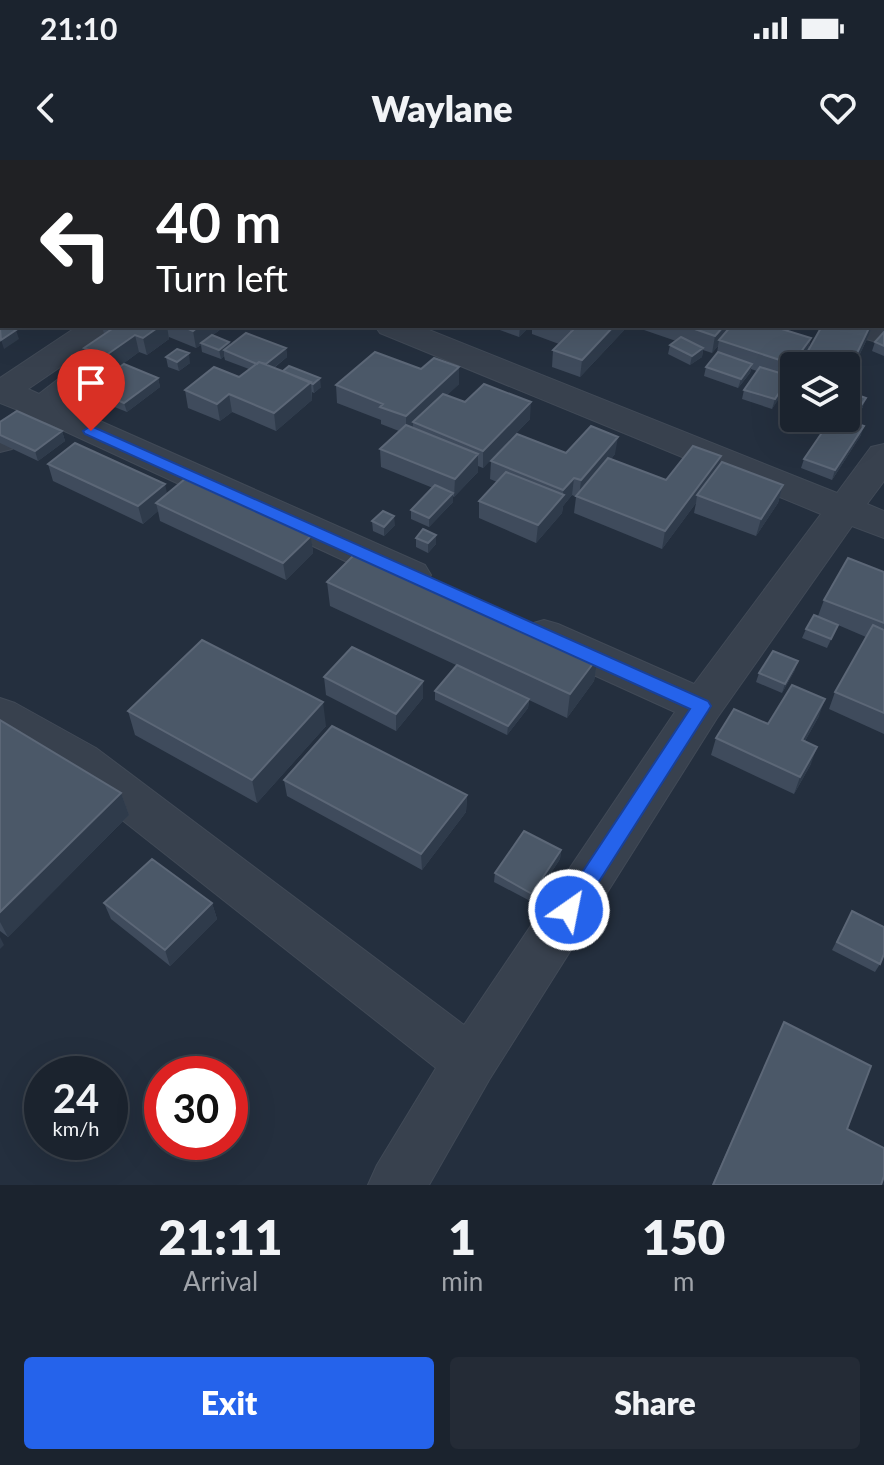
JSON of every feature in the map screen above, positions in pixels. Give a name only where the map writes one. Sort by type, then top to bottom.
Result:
[{"type":"street","points":[[1,391],[96,328]]},
{"type":"street","points":[[0,441],[144,328]]},
{"type":"street","points":[[396,328],[884,525]]},
{"type":"street","points":[[863,328],[884,334]]},
{"type":"street","points":[[1,391],[440,588]]},
{"type":"street","points":[[397,1185],[470,1062],[702,706],[884,455]]},
{"type":"street","points":[[513,621],[702,706]]},
{"type":"street","points":[[0,715],[80,761],[470,1062]]},
{"type":"building","points":[[10,328],[16,330],[1,340],[0,329]]},
{"type":"building","points":[[114,328],[157,328],[143,338],[135,335],[105,356],[84,348]]},
{"type":"building","points":[[566,328],[612,328],[582,360],[553,350],[573,330]]},
{"type":"building","points":[[692,328],[722,328],[715,336]]},
{"type":"building","points":[[729,328],[778,328],[811,338],[801,352],[780,352],[780,360],[719,340]]},
{"type":"building","points":[[821,328],[869,328],[858,352],[807,352]]},
{"type":"building","points":[[884,332],[884,346],[875,342]]},
{"type":"building","points":[[246,333],[286,348],[266,364],[257,364],[224,350]]},
{"type":"building","points":[[212,335],[229,342],[219,350],[201,343]]},
{"type":"building","points":[[681,337],[703,348],[692,356],[670,345]]},
{"type":"building","points":[[177,349],[189,353],[177,362],[166,357]]},
{"type":"building","points":[[375,352],[421,369],[434,358],[459,367],[406,416],[336,385]]},
{"type":"building","points":[[718,352],[752,364],[741,379],[706,367]]},
{"type":"building","points":[[259,362],[311,382],[274,413],[229,394],[217,404],[185,390],[214,367],[239,377]]},
{"type":"building","points":[[124,364],[158,378],[124,403],[90,388]]},
{"type":"building","points":[[289,366],[320,378],[313,384],[283,371]]},
{"type":"building","points":[[760,367],[780,373],[780,391],[775,399],[744,390]]},
{"type":"building","points":[[484,384],[531,402],[483,451],[413,422],[443,394],[465,402]]},
{"type":"building","points":[[17,411],[62,431],[35,451],[0,435],[0,422]]},
{"type":"building","points":[[406,425],[478,454],[455,479],[380,449]]},
{"type":"building","points":[[860,425],[864,426],[835,470],[804,459],[822,432],[860,432]]},
{"type":"building","points":[[591,426],[618,437],[581,480],[574,478],[563,490],[491,461],[517,434],[566,453]]},
{"type":"building","points":[[75,443],[165,484],[138,506],[48,464]]},
{"type":"building","points":[[693,446],[721,456],[665,531],[576,496],[608,458],[666,480]]},
{"type":"building","points":[[722,462],[783,485],[761,519],[697,495]]},
{"type":"building","points":[[506,472],[564,495],[538,525],[479,501]]},
{"type":"building","points":[[185,479],[311,536],[283,563],[156,503]]},
{"type":"building","points":[[435,485],[453,493],[429,518],[411,510]]},
{"type":"building","points":[[383,511],[394,516],[384,527],[372,521]]},
{"type":"building","points":[[423,529],[436,535],[428,543],[416,538]]},
{"type":"building","points":[[359,550],[598,657],[570,694],[327,582]]},
{"type":"building","points":[[848,558],[884,572],[884,623],[824,600]]},
{"type":"building","points":[[814,615],[838,625],[831,639],[806,629]]},
{"type":"building","points":[[873,625],[884,630],[884,713],[835,692]]},
{"type":"building","points":[[202,640],[323,702],[252,780],[128,711]]},
{"type":"building","points":[[352,647],[423,681],[396,714],[324,677]]},
{"type":"building","points":[[773,651],[798,661],[785,684],[759,673]]},
{"type":"building","points":[[457,665],[529,699],[508,726],[435,691]]},
{"type":"building","points":[[792,685],[825,699],[802,740],[817,747],[800,777],[716,738],[734,709],[768,724]]},
{"type":"building","points":[[0,720],[121,793],[0,912]]},
{"type":"building","points":[[332,726],[467,795],[421,854],[284,780]]},
{"type":"building","points":[[524,831],[561,850],[532,894],[495,873]]},
{"type":"building","points":[[152,859],[212,903],[165,950],[104,903]]},
{"type":"building","points":[[852,911],[884,927],[884,954],[880,964],[837,942]]},
{"type":"building","points":[[784,1022],[871,1066],[847,1129],[884,1148],[881,1185],[713,1185]]},
{"type":"route","points":[[91,431],[702,706],[569,910]]}]
